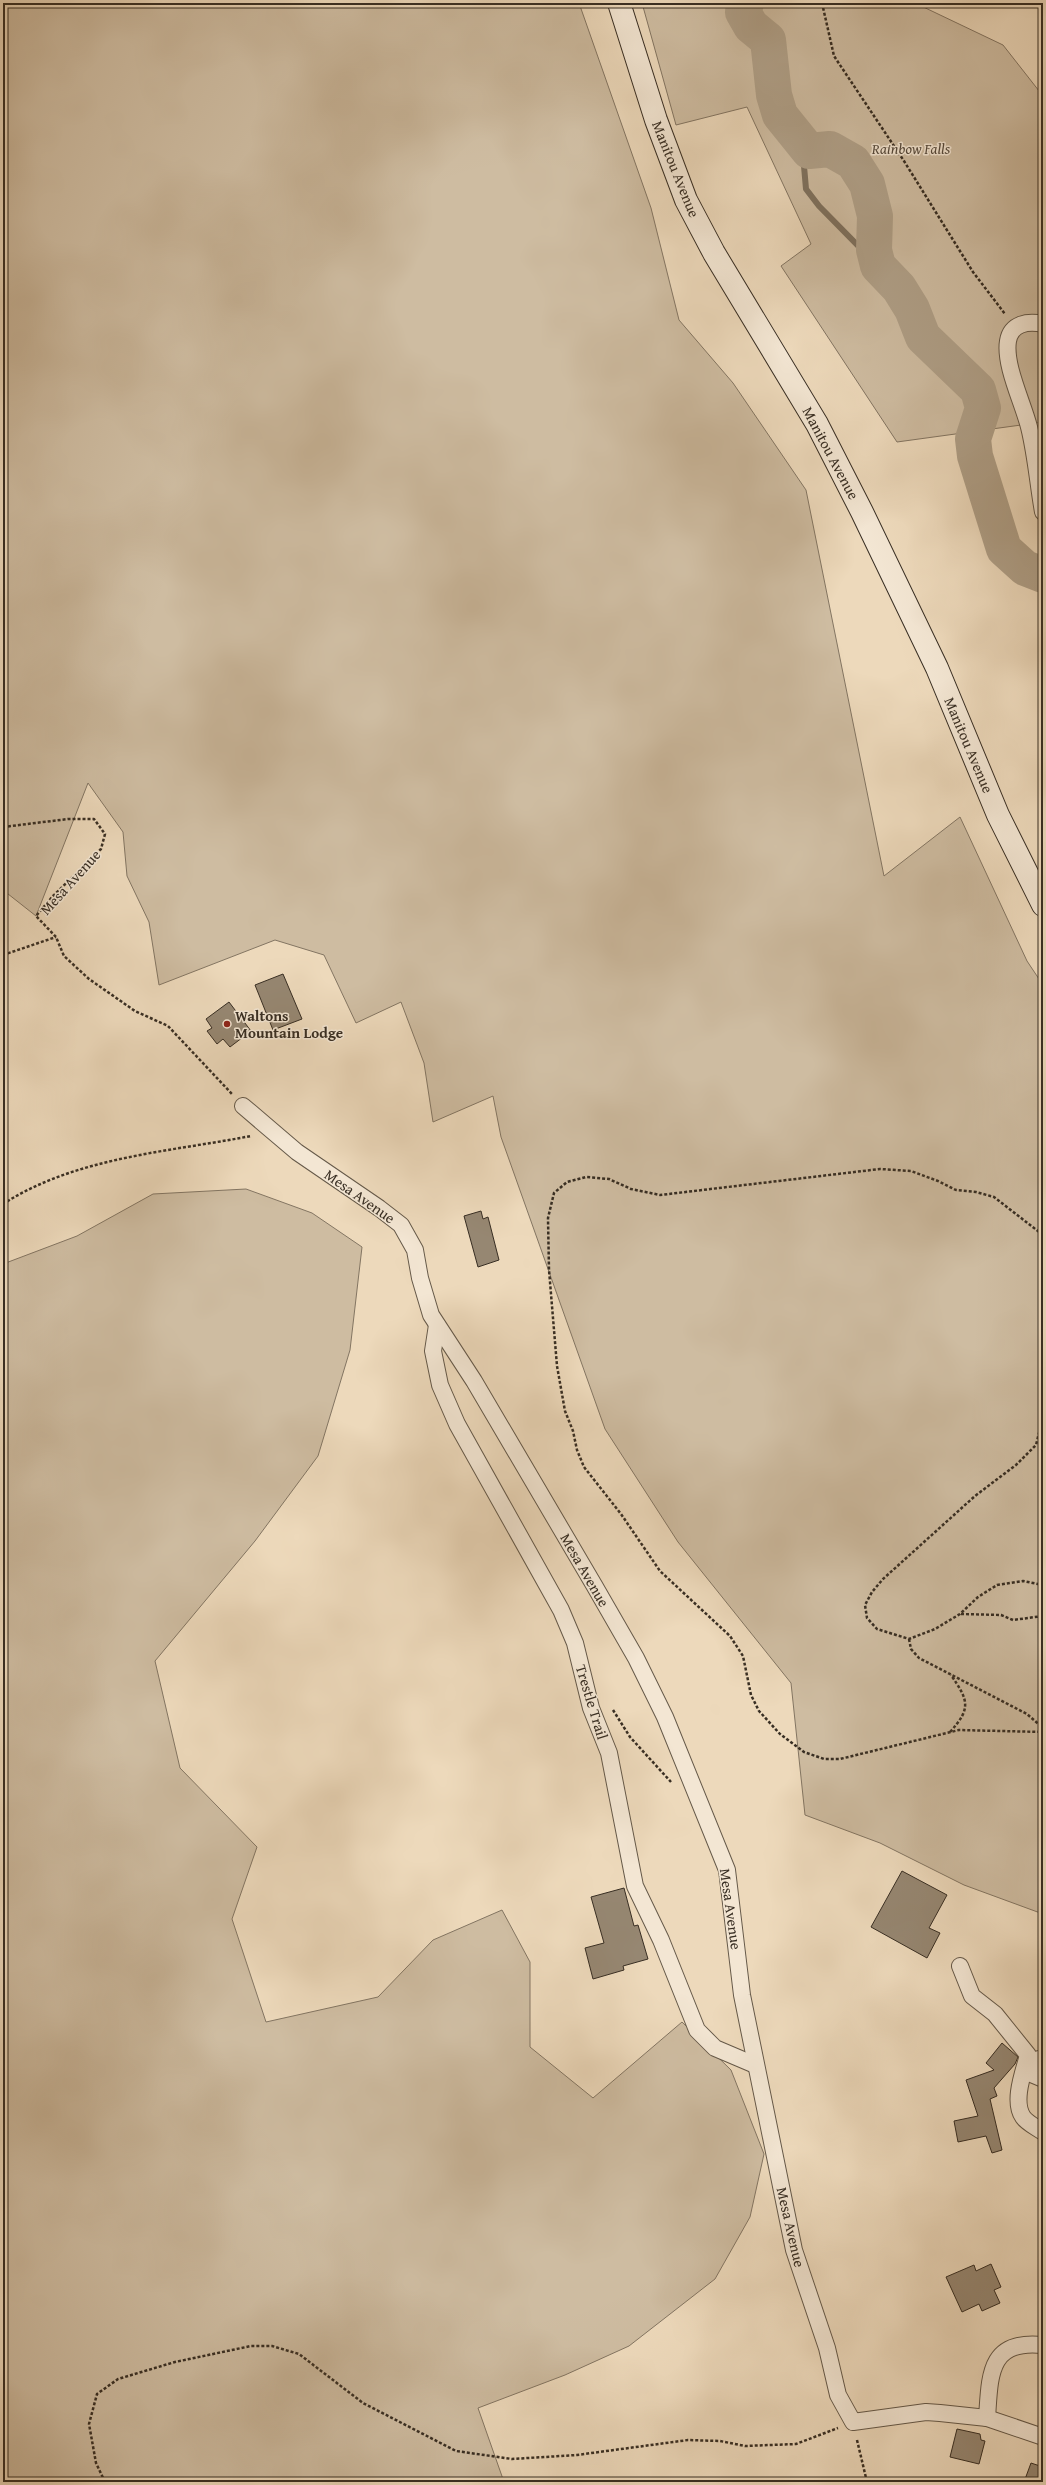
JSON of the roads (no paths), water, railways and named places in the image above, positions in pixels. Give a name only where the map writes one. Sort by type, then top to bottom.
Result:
[{"type":"main road","name":"Manitou Avenue","points":[[619,3],[656,120],[686,200],[714,253],[817,424],[866,519],[937,668],[998,815],[1043,905]]},
{"type":"street","points":[[1043,324],[1029,321],[1015,327],[1008,341],[1009,362],[1030,429],[1043,512]]},
{"type":"street","name":"Mesa Avenue","points":[[243,1106],[297,1152],[379,1208],[401,1225],[415,1250],[422,1286],[431,1315],[474,1381],[594,1585],[636,1658],[665,1717],[727,1870],[742,1995],[755,2065],[794,2250],[827,2348],[838,2395],[853,2422],[926,2412],[987,2418]]},
{"type":"street","name":"Trestle Trail","points":[[437,1325],[433,1351],[440,1385],[457,1424],[561,1610],[575,1643],[590,1708],[609,1753],[635,1886],[661,1940],[697,2030],[715,2048],[755,2065]]},
{"type":"street","points":[[960,1966],[972,1996],[995,2014],[1028,2055],[1019,2095],[1019,2109],[1026,2120],[1043,2132]]},
{"type":"street","points":[[1024,2072],[1036,2060],[1043,2058]]},
{"type":"street","points":[[1024,2072],[1043,2079]]},
{"type":"street","points":[[1043,2344],[1014,2347],[999,2356],[990,2377],[987,2418],[1043,2437]]},
{"type":"waterway","points":[[746,3],[743,12],[751,26],[768,40],[774,95],[780,115],[809,151],[830,149],[853,162],[867,184],[875,216],[874,250],[878,266],[899,288],[912,309],[923,337],[978,390],[983,408],[973,439],[975,456],[1004,549],[1025,568],[1043,575]]},
{"type":"waterway","points":[[809,151],[804,166],[806,189],[819,206],[878,266]]},
{"type":"place","name":"Waltons Mountain Lodge","points":[[227,1024]]},
{"type":"park label","name":"Rainbow Falls","points":[[911,148]]}]
